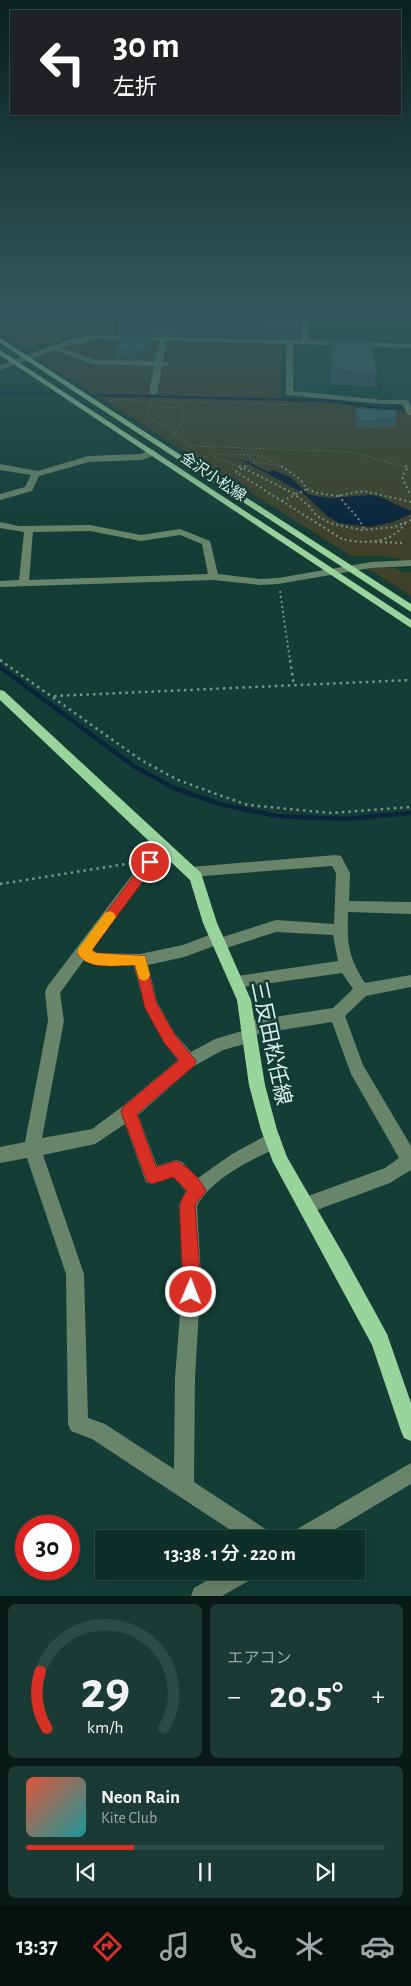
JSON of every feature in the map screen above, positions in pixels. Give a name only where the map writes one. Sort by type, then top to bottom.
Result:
[{"type":"main road","name":"金沢小松線","points":[[55,387],[411,625]]},
{"type":"main road","name":"金沢小松線","points":[[72,387],[411,609]]},
{"type":"main road","name":"三反田松任線","points":[[0,694],[196,877],[210,923],[238,982],[244,1000],[257,1085],[281,1162],[380,1341],[411,1431]]},
{"type":"street","points":[[152,398],[154,387]]},
{"type":"street","points":[[290,387],[290,393],[383,402],[405,402],[410,410]]},
{"type":"street","points":[[0,467],[36,474],[88,459],[141,457],[154,453]]},
{"type":"street","points":[[0,497],[29,489],[36,474]]},
{"type":"street","points":[[0,525],[19,529],[90,528],[141,538],[180,532],[193,536],[207,544],[213,576]]},
{"type":"street","points":[[24,584],[29,529]]},
{"type":"street","points":[[0,584],[213,576],[260,582],[309,577],[371,565],[411,563]]},
{"type":"street","points":[[191,872],[336,860],[343,873],[340,930],[346,966],[362,990]]},
{"type":"street","points":[[150,862],[52,992],[56,1021],[32,1148],[75,1274],[78,1424],[98,1431],[249,1530]]},
{"type":"street","points":[[341,906],[411,908]]},
{"type":"street","points":[[83,952],[94,959],[140,960],[184,951],[276,926],[340,930]]},
{"type":"street","points":[[140,960],[150,1004],[170,1040],[189,1061]]},
{"type":"street","points":[[238,982],[346,966]]},
{"type":"street","points":[[0,1155],[95,1136],[129,1112],[189,1061],[220,1044],[249,1032],[337,1014],[362,990],[409,984]]},
{"type":"street","points":[[306,1205],[390,1175],[411,1161],[357,1070],[337,1014]]},
{"type":"street","points":[[129,1112],[152,1176],[176,1168],[198,1191]]},
{"type":"street","points":[[184,1488],[185,1378],[192,1275],[188,1205],[190,1198],[212,1178],[242,1156],[273,1141]]},
{"type":"street","points":[[314,1530],[411,1473]]},
{"type":"street","points":[[202,1596],[229,1580]]},
{"type":"path","points":[[152,398],[148,414],[150,418],[170,428],[186,444],[211,448],[352,452],[408,467],[402,477],[409,492],[411,492]]},
{"type":"path","points":[[108,402],[116,399],[152,398],[304,405]]},
{"type":"path","points":[[150,406],[182,408],[184,418],[175,434]]},
{"type":"path","points":[[411,502],[364,491],[339,495],[317,493],[307,489],[300,479],[290,471],[260,455],[233,452],[216,454],[215,457],[243,468],[264,480],[296,494],[317,516],[330,523],[364,530],[395,527],[411,520]]},
{"type":"path","points":[[251,454],[250,458],[254,458],[254,462]]},
{"type":"path","points":[[276,465],[254,462],[236,472],[342,539],[355,543],[405,543]]},
{"type":"path","points":[[282,501],[307,489]]},
{"type":"path","points":[[339,495],[346,507],[361,520],[364,530]]},
{"type":"path","points":[[373,542],[400,532],[405,522]]},
{"type":"path","points":[[278,581],[294,686]]},
{"type":"path","points":[[0,660],[141,760],[178,780],[248,805],[331,813],[411,807]]},
{"type":"path","points":[[52,697],[411,680]]},
{"type":"path","points":[[0,884],[150,862]]},
{"type":"shaded area","points":[[293,387],[377,387],[378,398],[298,393],[293,390]]},
{"type":"shaded area","points":[[380,387],[411,387],[411,399],[381,398]]},
{"type":"shaded area","points":[[218,457],[247,461],[268,472],[273,470],[290,477],[309,495],[330,498],[378,496],[411,511],[411,514],[393,522],[370,527],[339,523],[327,516],[303,493],[242,461]]},
{"type":"green space","points":[[84,387],[281,387],[283,401],[325,401],[400,412],[411,411],[411,561],[383,556],[351,556]]},
{"type":"green space","points":[[366,567],[395,568],[403,572],[411,572],[411,596]]},
{"type":"building","points":[[356,408],[396,410],[396,419],[360,421],[360,419],[356,419]]},
{"type":"waterway","points":[[0,393],[53,394]]},
{"type":"waterway","points":[[95,395],[330,401],[385,409],[411,407]]},
{"type":"waterway","points":[[0,667],[135,767],[174,788],[220,804],[277,816],[344,819],[411,813]]},
{"type":"slow traffic","points":[[110,917],[83,952],[94,959],[140,960],[144,975]]},
{"type":"route","points":[[150,862],[83,952],[94,959],[140,960],[150,1004],[170,1040],[189,1061],[129,1112],[152,1176],[176,1168],[198,1191],[190,1198],[188,1205],[192,1275],[191,1292]]}]
